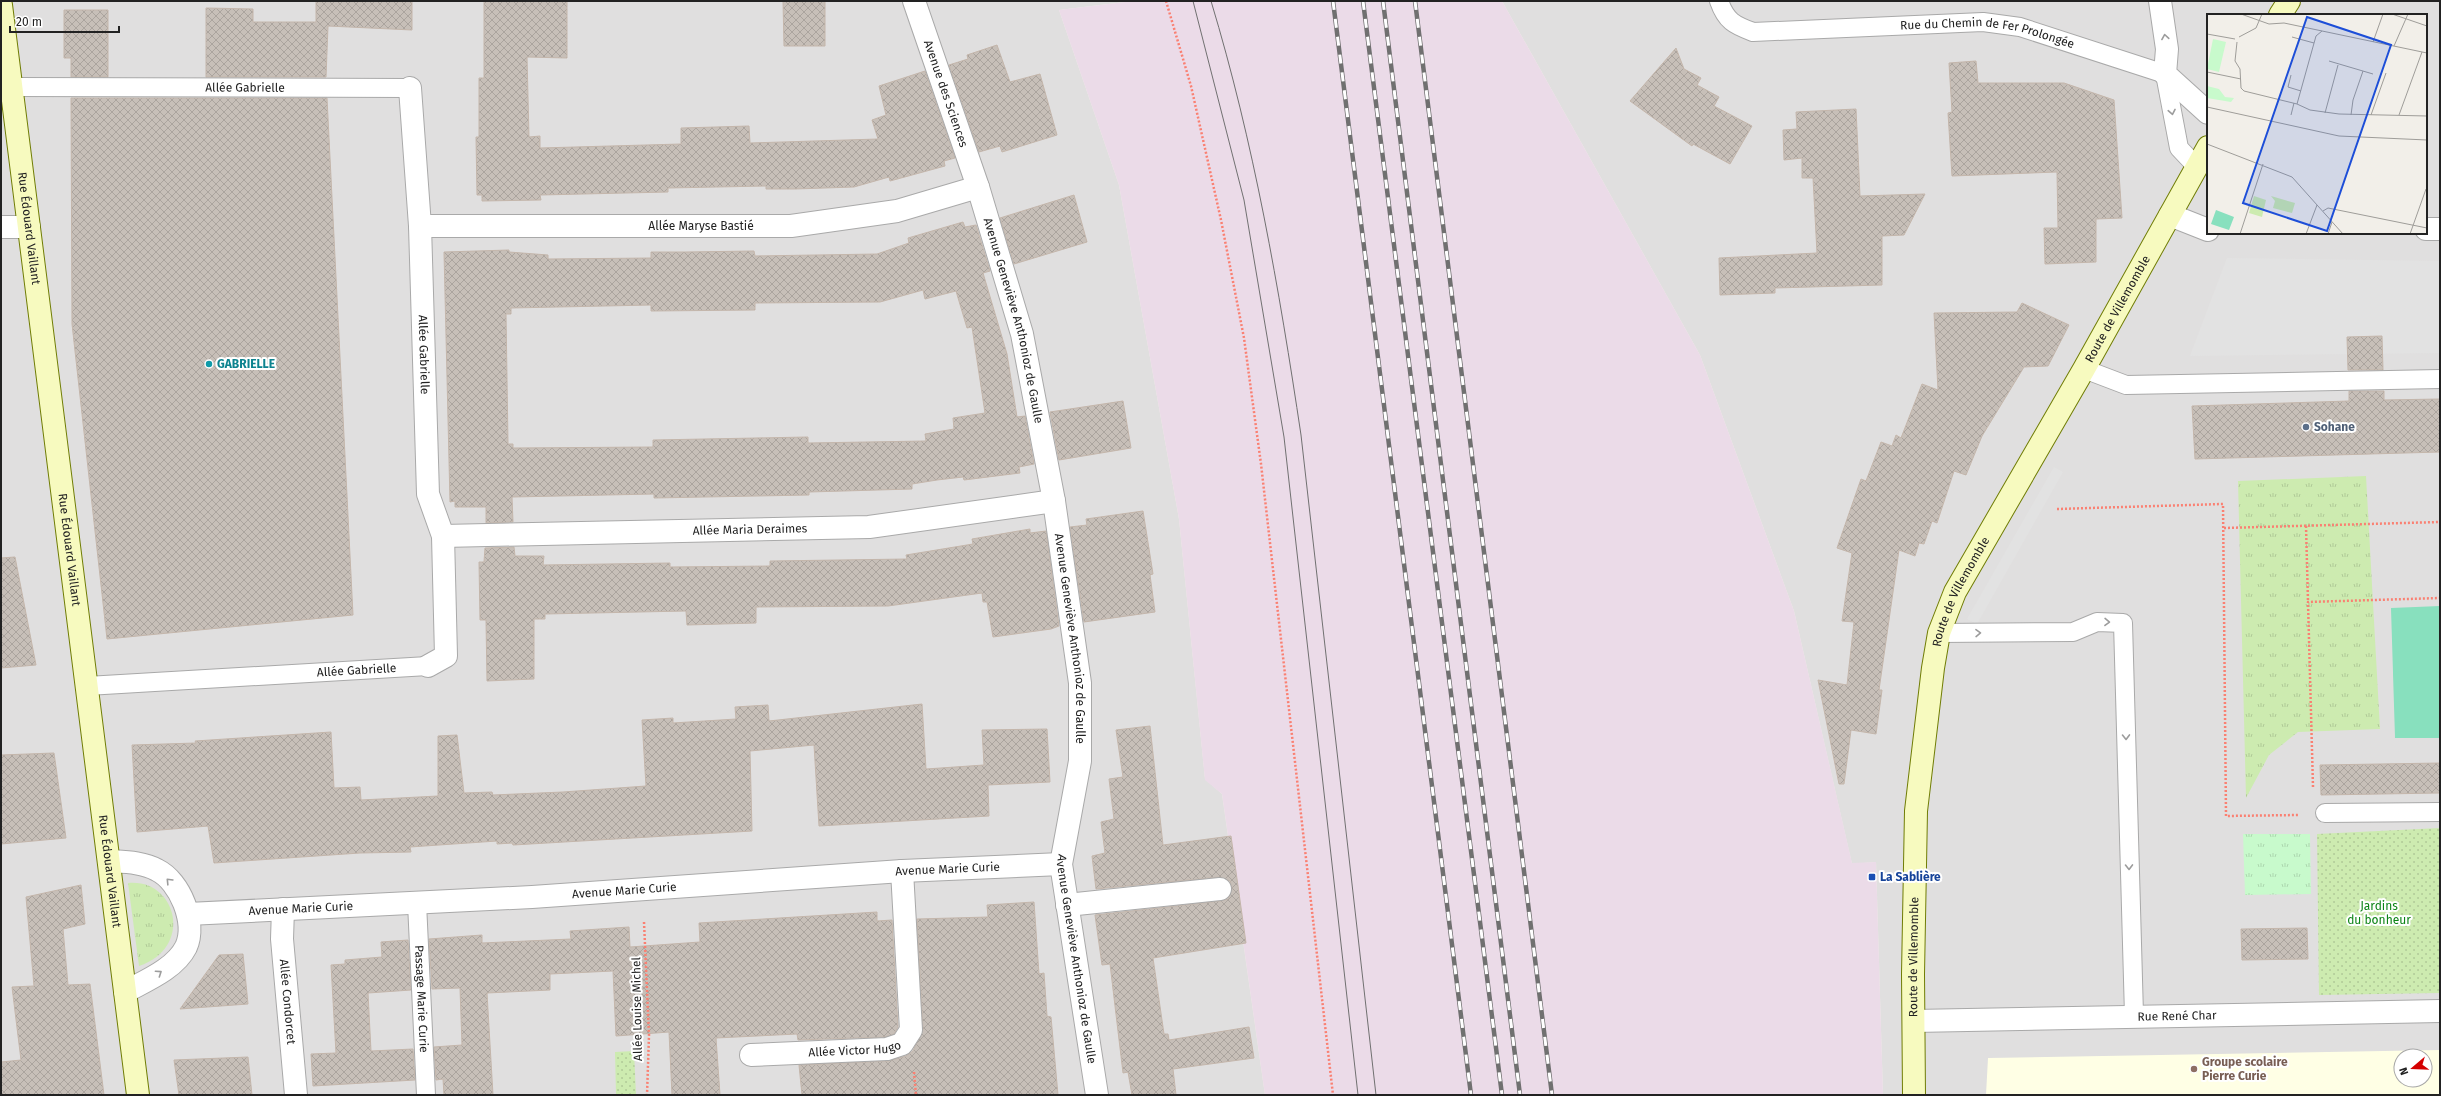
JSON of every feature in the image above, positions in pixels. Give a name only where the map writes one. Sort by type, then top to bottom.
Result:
[{"type":"street","name":"Avenue des Sciences","points":[[914,1],[978,187]]},
{"type":"street","points":[[2160,1],[2167,49],[2165,74],[2207,112]]},
{"type":"street","points":[[2281,14],[2289,1]]},
{"type":"street","name":"Rue Édouard Vaillant","points":[[1,5],[138,1095]]},
{"type":"street","name":"Allée Gabrielle","points":[[410,88],[420,226],[428,494],[443,536],[446,656],[428,666]]},
{"type":"street","name":"Route de Villemomble","points":[[1914,1095],[1913,974],[1916,812],[1932,668],[1939,633],[1955,592],[2084,369],[2207,149]]},
{"type":"street","name":"Allée Maryse Bastié","points":[[420,226],[791,226],[897,211],[978,187]]},
{"type":"street","name":"Avenue Geneviève Anthonioz de Gaulle","points":[[978,187],[1022,334],[1054,501],[1080,683],[1080,761],[1061,864],[1097,1095]]},
{"type":"street","points":[[2170,215],[2207,230]]},
{"type":"street","points":[[1,227],[29,227]]},
{"type":"street","points":[[2427,229],[2440,229]]},
{"type":"street","name":"Allée Maria Deraimes","points":[[443,536],[869,527],[1054,501]]},
{"type":"street","points":[[109,861],[134,863],[158,870],[180,892],[188,914],[190,931],[186,947],[181,954],[161,972],[125,992]]},
{"type":"street","name":"Avenue Marie Curie","points":[[188,914],[532,897],[902,871],[1061,864]]},
{"type":"street","name":"Allée Victor Hugo","points":[[751,1055],[887,1049],[902,1044],[911,1030],[902,871]]},
{"type":"street","points":[[1067,905],[1220,889]]},
{"type":"street","name":"Allée Condorcet","points":[[283,909],[282,939],[296,1095]]},
{"type":"street","name":"Rue René Char","points":[[1914,1021],[2440,1011]]},
{"type":"lane","name":"Rue du Chemin de Fer Prolongée","points":[[1719,1],[1723,13],[1736,26],[1753,32],[1983,22],[2020,27],[2165,74]]},
{"type":"lane","points":[[2165,74],[2179,148],[2196,166]]},
{"type":"lane","name":"Allée Gabrielle","points":[[11,87],[410,88]]},
{"type":"lane","points":[[2084,369],[2126,385],[2440,379]]},
{"type":"lane","points":[[1939,633],[2073,632],[2097,622],[2122,623],[2134,1016]]},
{"type":"lane","name":"Allée Gabrielle","points":[[87,686],[428,666]]},
{"type":"lane","points":[[2325,813],[2440,812]]},
{"type":"lane","name":"Passage Marie Curie","points":[[417,903],[426,1095]]},
{"type":"path","points":[[1166,1],[1191,86],[1221,220],[1244,338],[1261,464],[1333,1095]]},
{"type":"path","points":[[2057,509],[2223,504],[2226,816],[2306,815]]},
{"type":"path","points":[[2224,528],[2440,522]]},
{"type":"path","points":[[2306,526],[2313,791]]},
{"type":"path","points":[[2308,602],[2440,598]]},
{"type":"path","name":"Allée Louise Michel","points":[[644,922],[649,1035],[647,1095]]},
{"type":"shaded area","points":[[1,1],[1133,1],[1059,10],[1119,185],[1179,519],[1205,779],[1222,794],[1265,1095],[1,1095]]},
{"type":"shaded area","points":[[1133,1],[1502,1],[1700,355],[1794,611],[1852,863],[1876,862],[1883,1095],[1265,1095],[1222,794],[1205,780],[1179,519],[1119,185],[1059,10]]},
{"type":"shaded area","points":[[1502,1],[2440,1],[2440,1095],[1883,1095],[1876,862],[1852,864],[1794,611],[1700,355]]},
{"type":"shaded area","points":[[2227,258],[2440,261],[2440,353],[2190,356]]},
{"type":"shaded area","points":[[2054,467],[2063,472],[1977,624],[1967,619]]},
{"type":"shaded area","name":"Groupe scolaire Pierre Curie","points":[[2433,1050],[2440,1050],[2440,1095],[1986,1095],[1988,1058],[2393,1051],[2393,1088],[2433,1088]]},
{"type":"green space","points":[[2366,476],[2380,729],[2298,732],[2269,755],[2246,798],[2238,481]]},
{"type":"green space","points":[[2440,606],[2440,738],[2395,738],[2391,608]]},
{"type":"green space","name":"Jardins du bonheur","points":[[2440,828],[2440,993],[2319,995],[2317,834]]},
{"type":"green space","points":[[2243,834],[2310,834],[2311,894],[2245,895]]},
{"type":"green space","points":[[128,883],[145,884],[158,891],[167,902],[172,916],[173,930],[168,944],[157,957],[139,966]]},
{"type":"green space","points":[[634,1051],[636,1095],[616,1095],[615,1052]]},
{"type":"building","points":[[316,1],[412,1],[412,30],[328,26],[326,77],[206,77],[206,8],[253,9],[253,22],[316,22]]},
{"type":"building","points":[[484,1],[567,1],[567,58],[527,57],[529,137],[540,136],[540,148],[681,144],[681,128],[749,126],[750,143],[878,139],[872,120],[886,115],[879,86],[925,71],[955,158],[944,161],[945,166],[890,181],[889,177],[854,187],[795,189],[766,189],[766,186],[668,188],[668,192],[540,195],[541,200],[482,201],[482,195],[477,195],[476,137],[479,137],[479,78],[484,78]]},
{"type":"building","points":[[783,1],[825,1],[825,46],[784,46]]},
{"type":"building","points":[[64,10],[108,10],[108,77],[71,77],[71,58],[64,58]]},
{"type":"building","points":[[997,45],[1010,82],[1040,74],[1057,135],[1002,152],[1000,146],[979,152],[949,65],[968,59],[967,55]]},
{"type":"building","points":[[1676,48],[1684,69],[1701,78],[1697,85],[1719,97],[1714,106],[1752,126],[1730,164],[1693,144],[1692,146],[1630,101]]},
{"type":"building","points":[[1976,61],[1978,83],[2064,83],[2114,100],[2122,218],[2096,219],[2096,262],[2045,264],[2044,228],[2058,228],[2057,172],[1952,176],[1948,113],[1952,112],[1949,63]]},
{"type":"building","name":"GABRIELLE","points":[[71,98],[327,98],[353,615],[107,639],[72,324]]},
{"type":"building","points":[[1856,109],[1860,196],[1925,194],[1904,235],[1882,236],[1882,285],[1775,288],[1775,293],[1720,295],[1719,258],[1817,253],[1813,178],[1802,178],[1802,158],[1784,160],[1783,130],[1797,129],[1796,112]]},
{"type":"building","points":[[1074,195],[1087,242],[1014,264],[1000,218]]},
{"type":"building","points":[[963,222],[965,227],[976,225],[990,271],[983,273],[1007,354],[1017,417],[1025,416],[1034,464],[1019,467],[1020,473],[964,480],[963,477],[937,480],[912,484],[912,489],[809,492],[809,495],[654,498],[654,494],[512,497],[513,522],[486,523],[486,507],[455,507],[455,501],[450,502],[444,252],[509,250],[509,252],[548,255],[548,259],[651,258],[651,252],[754,251],[755,256],[877,254],[909,243],[908,238]],"holes":[[[923,290],[925,299],[956,291],[967,328],[972,327],[985,413],[953,418],[954,429],[925,434],[926,441],[808,443],[808,437],[653,440],[653,447],[513,448],[513,444],[508,444],[506,314],[511,314],[511,308],[651,305],[651,311],[755,310],[755,303],[880,302]]]},
{"type":"building","points":[[2022,303],[2069,325],[2048,366],[2024,367],[1982,436],[1966,475],[1954,471],[1937,523],[1932,521],[1924,544],[1919,543],[1915,556],[1899,550],[1879,690],[1882,690],[1876,734],[1851,730],[1844,784],[1839,784],[1818,680],[1847,685],[1854,622],[1842,621],[1852,553],[1837,548],[1861,479],[1866,481],[1881,442],[1892,446],[1896,435],[1901,438],[1922,384],[1938,390],[1934,313],[2017,312]]},
{"type":"building","points":[[2382,336],[2383,370],[2348,370],[2347,337]]},
{"type":"building","points":[[2349,391],[2384,391],[2384,400],[2440,399],[2440,452],[2195,459],[2192,406],[2349,401]]},
{"type":"building","points":[[1123,401],[1131,448],[1059,460],[1050,412]]},
{"type":"building","points":[[1143,511],[1153,574],[1150,575],[1155,612],[1084,622],[1070,527],[1087,525],[1086,519]]},
{"type":"building","points":[[1030,529],[1030,533],[1046,531],[1059,626],[1051,629],[993,637],[987,602],[983,602],[982,593],[888,606],[756,607],[756,623],[687,625],[686,611],[545,614],[545,619],[534,619],[534,679],[487,681],[486,620],[480,620],[479,562],[484,562],[485,548],[514,547],[515,556],[544,556],[543,565],[670,563],[670,567],[770,566],[770,561],[907,559],[906,555],[973,544],[972,539]]},
{"type":"building","points":[[15,557],[36,665],[1,668],[1,558]]},
{"type":"building","points":[[922,704],[926,769],[984,765],[982,730],[1047,729],[1050,782],[988,785],[989,816],[819,826],[814,745],[750,751],[752,831],[513,845],[512,843],[497,844],[497,841],[410,847],[411,852],[360,853],[214,863],[208,826],[137,832],[132,745],[196,743],[195,741],[331,732],[334,788],[360,787],[361,800],[438,796],[438,736],[457,735],[464,793],[492,792],[493,795],[563,792],[646,786],[642,720],[673,718],[673,723],[736,719],[735,707],[768,705],[769,721]]},
{"type":"building","points":[[1150,726],[1163,845],[1231,836],[1246,943],[1153,958],[1164,1034],[1168,1034],[1169,1040],[1249,1027],[1254,1058],[1173,1069],[1176,1095],[1132,1095],[1128,1072],[1123,1073],[1110,964],[1102,965],[1095,915],[1221,901],[1228,899],[1232,888],[1230,881],[1219,877],[1096,889],[1092,856],[1105,853],[1101,822],[1114,819],[1109,779],[1123,777],[1116,730]]},
{"type":"building","points":[[54,753],[66,838],[1,844],[1,755]]},
{"type":"building","points":[[2440,763],[2440,793],[2321,795],[2320,765]]},
{"type":"building","points":[[81,885],[85,924],[63,929],[68,985],[90,984],[104,1095],[1,1095],[1,1062],[21,1060],[12,987],[34,986],[26,897]]},
{"type":"building","points":[[1034,902],[1039,974],[1044,973],[1047,1016],[1051,1017],[1058,1095],[802,1095],[799,1065],[888,1061],[906,1056],[913,1051],[923,1029],[917,919],[988,917],[987,905]]},
{"type":"building","points":[[877,912],[877,921],[892,920],[898,1027],[894,1034],[885,1037],[798,1040],[797,1034],[716,1038],[720,1095],[672,1095],[669,1032],[616,1036],[613,971],[550,974],[550,990],[487,993],[493,1095],[444,1095],[443,1079],[436,1080],[434,1047],[462,1045],[460,988],[432,989],[429,939],[482,935],[482,943],[571,939],[570,931],[629,927],[630,947],[700,942],[699,923]]},
{"type":"building","points":[[2307,928],[2308,959],[2242,960],[2241,929]]},
{"type":"building","points":[[408,940],[411,990],[368,993],[371,1051],[413,1049],[415,1080],[313,1086],[311,1054],[336,1053],[331,965],[345,964],[345,960],[382,957],[381,942]]},
{"type":"building","points":[[243,954],[248,1004],[180,1009],[219,955]]},
{"type":"building","points":[[248,1057],[252,1095],[179,1095],[174,1060]]},
{"type":"tram line","points":[[1193,1],[1244,200],[1284,437],[1358,1095]]},
{"type":"tram line","points":[[1211,1],[1253,162],[1284,325],[1301,435],[1376,1095]]},
{"type":"railway","points":[[1333,1],[1471,1095]]},
{"type":"railway","points":[[1363,1],[1502,1095]]},
{"type":"railway","points":[[1383,1],[1520,1095]]},
{"type":"railway","points":[[1415,1],[1552,1095]]},
{"type":"place","name":"GABRIELLE","points":[[209,364]]},
{"type":"place","name":"Sohane","points":[[2306,427]]},
{"type":"place","name":"La Sablière","points":[[1872,877]]},
{"type":"place","name":"Groupe scolaire Pierre Curie","points":[[2194,1069]]}]
